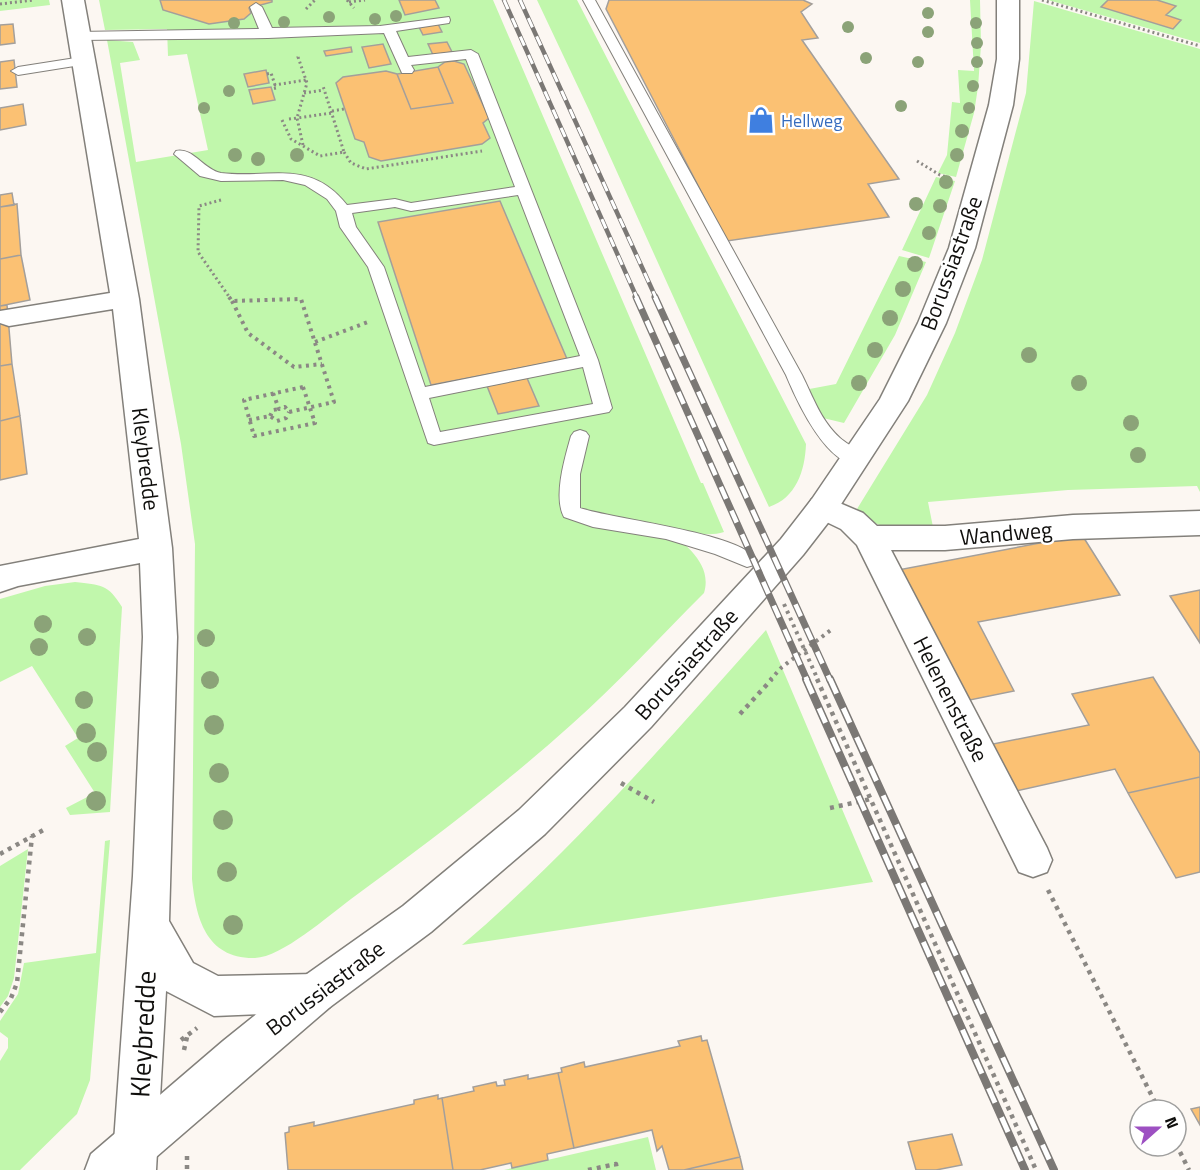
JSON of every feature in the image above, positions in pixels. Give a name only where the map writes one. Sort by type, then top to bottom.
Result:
[{"type":"street","name":"Kleybredde","points":[[73,0],[125,299],[156,548],[160,636],[149,923],[125,1162]]},
{"type":"street","name":"Borussiastraße","points":[[125,1162],[199,1089],[315,993],[417,919],[549,806],[638,717],[792,547],[823,507],[857,459],[893,401],[932,323],[962,248],[1001,105],[1008,59],[1008,0]]},
{"type":"street","points":[[9,317],[125,299]]},
{"type":"street","points":[[823,507],[852,521],[869,537]]},
{"type":"street","name":"Wandweg","points":[[869,537],[945,538],[1073,528],[1200,523]]},
{"type":"street","name":"Helenenstraße","points":[[869,537],[1033,860]]},
{"type":"street","points":[[0,580],[12,575],[156,548]]},
{"type":"street","name":"Kleybredde","points":[[149,923],[179,977],[214,996],[315,993]]},
{"type":"lane","points":[[589,0],[794,375],[820,430],[837,448],[857,459]]},
{"type":"lane","points":[[256,7],[268,34]]},
{"type":"lane","points":[[18,71],[80,49],[268,34],[389,29],[444,20]]},
{"type":"lane","points":[[181,154],[205,173],[221,177],[283,176],[310,182],[332,196],[343,210],[348,227],[376,267],[434,439],[603,408],[590,360],[471,54],[405,66],[389,29]]},
{"type":"lane","points":[[343,210],[396,203],[411,207],[522,190]]},
{"type":"lane","points":[[418,394],[590,360]]},
{"type":"lane","points":[[580,436],[571,469],[569,496],[571,512],[593,520],[667,532],[722,549],[747,560]]},
{"type":"path","points":[[0,4],[34,0]]},
{"type":"path","points":[[349,2],[365,0]]},
{"type":"path","points":[[1042,0],[1200,46]]},
{"type":"path","points":[[302,32],[312,51],[298,57],[306,80],[297,118],[303,145]]},
{"type":"path","points":[[267,74],[272,73],[276,88],[272,89]]},
{"type":"path","points":[[274,85],[306,80]]},
{"type":"path","points":[[304,93],[324,88],[344,152],[351,163],[366,169],[508,147]]},
{"type":"path","points":[[289,119],[344,109]]},
{"type":"path","points":[[282,120],[291,139],[320,156],[344,152]]},
{"type":"path","points":[[917,161],[940,175],[952,178]]},
{"type":"path","points":[[228,198],[199,206],[198,252],[232,301],[248,333],[294,367],[322,364]]},
{"type":"path","points":[[232,301],[301,299],[334,402],[289,412]]},
{"type":"path","points":[[315,342],[391,313]]},
{"type":"path","points":[[303,387],[310,407],[315,423],[254,436],[244,400],[303,387]]},
{"type":"path","points":[[273,393],[279,409]]},
{"type":"path","points":[[270,416],[273,410],[285,407],[289,412]]},
{"type":"path","points":[[249,420],[270,416],[277,421],[286,418],[289,412]]},
{"type":"path","points":[[281,420],[285,429]]},
{"type":"path","points":[[779,593],[1036,1170]]},
{"type":"path","points":[[740,714],[782,667],[831,630]]},
{"type":"path","points":[[613,778],[654,802]]},
{"type":"path","points":[[830,808],[871,799]]},
{"type":"path","points":[[0,854],[47,828]]},
{"type":"path","points":[[0,1012],[11,998],[17,983],[32,836]]},
{"type":"path","points":[[1033,860],[1153,1098]]},
{"type":"path","points":[[588,1170],[615,1164],[617,1170]]},
{"type":"green space","points":[[0,0],[49,0],[50,5],[0,11]]},
{"type":"green space","points":[[99,0],[493,0],[724,532],[702,534],[664,527],[688,547],[701,563],[706,582],[704,593],[589,708],[491,793],[304,935],[278,951],[255,958],[225,952],[215,944],[201,921],[194,894],[192,879],[195,544],[181,444],[107,40],[133,42],[140,60],[120,63],[136,162],[208,150],[187,54],[168,56],[167,29],[105,30]]},
{"type":"green space","points":[[537,0],[577,0],[806,444],[804,464],[797,482],[786,497],[778,503],[769,507]]},
{"type":"green space","points":[[970,0],[980,0],[981,45],[978,87],[974,113],[956,177],[938,173],[947,155],[952,102],[960,103],[958,70],[974,71]]},
{"type":"green space","points":[[1048,0],[1200,0],[1200,43]]},
{"type":"green space","points":[[1034,1],[1200,49],[1200,492],[1197,486],[1068,490],[928,502],[933,527],[892,528],[883,526],[865,517],[857,509],[927,395],[955,333],[982,260],[1026,93]]},
{"type":"green space","points":[[936,177],[955,181],[929,258],[902,250]]},
{"type":"green space","points":[[899,256],[926,262],[895,335],[844,423],[823,418],[804,390],[836,384]]},
{"type":"green space","points":[[75,582],[103,587],[122,607],[110,812],[70,815],[66,808],[95,793],[65,746],[78,738],[32,666],[0,682],[0,599],[45,586]]},
{"type":"green space","points":[[766,630],[873,882],[462,945],[543,871],[619,793]]},
{"type":"green space","points":[[110,840],[90,1080],[77,1114],[20,1170],[0,1170],[0,1061],[8,1048],[8,1038],[0,1032],[0,1021],[18,994],[24,963],[96,953],[105,841]]},
{"type":"green space","points":[[28,849],[14,978],[8,996],[0,1007],[0,866]]},
{"type":"green space","points":[[648,1137],[656,1170],[504,1170]]},
{"type":"building","points":[[160,0],[272,0],[272,2],[249,8],[251,13],[244,19],[209,24],[163,10]]},
{"type":"building","points":[[399,0],[435,0],[439,8],[405,15]]},
{"type":"building","name":"Hellweg","points":[[609,0],[803,0],[812,4],[801,12],[818,38],[802,40],[899,179],[868,184],[889,217],[727,241],[606,9]]},
{"type":"building","points":[[1108,0],[1157,0],[1176,6],[1166,15],[1181,20],[1173,29],[1101,7]]},
{"type":"building","points":[[437,22],[442,32],[423,35],[418,25]]},
{"type":"building","points":[[13,24],[15,43],[0,45],[0,25]]},
{"type":"building","points":[[447,42],[452,52],[433,55],[428,44]]},
{"type":"building","points":[[383,44],[391,64],[369,68],[362,47]]},
{"type":"building","points":[[351,47],[352,52],[326,56],[324,51]]},
{"type":"building","points":[[14,60],[17,87],[0,89],[0,62]]},
{"type":"building","points":[[454,61],[464,64],[489,118],[483,123],[490,138],[482,144],[381,161],[369,157],[364,142],[355,139],[336,83],[343,77],[386,71],[397,74],[411,109],[453,103],[438,67],[445,62]]},
{"type":"building","points":[[438,67],[453,103],[411,109],[397,74]]},
{"type":"building","points":[[266,70],[269,83],[248,87],[244,74]]},
{"type":"building","points":[[271,87],[275,100],[253,104],[249,90]]},
{"type":"building","points":[[23,104],[26,125],[0,130],[0,108]]},
{"type":"building","points":[[12,193],[14,205],[0,207],[0,195]]},
{"type":"building","points":[[500,201],[567,359],[431,385],[378,222]]},
{"type":"building","points":[[17,204],[21,255],[0,259],[0,207]]},
{"type":"building","points":[[21,255],[30,300],[0,306],[0,259]]},
{"type":"building","points":[[7,305],[12,364],[0,366],[0,306]]},
{"type":"building","points":[[12,364],[20,416],[0,421],[0,366]]},
{"type":"building","points":[[527,378],[539,406],[498,414],[487,386]]},
{"type":"building","points":[[20,416],[27,474],[0,480],[0,421]]},
{"type":"building","points":[[1082,535],[1120,595],[978,622],[1014,691],[965,701],[898,570]]},
{"type":"building","points":[[1200,590],[1200,643],[1170,596]]},
{"type":"building","points":[[1153,677],[1200,753],[1200,777],[1128,793],[1115,769],[1011,792],[988,745],[1089,725],[1072,694]]},
{"type":"building","points":[[1200,777],[1200,872],[1176,878],[1128,793]]},
{"type":"building","points":[[701,1036],[702,1041],[707,1040],[740,1157],[684,1170],[669,1170],[662,1146],[657,1151],[652,1130],[574,1148],[558,1073],[562,1072],[561,1068],[584,1062],[585,1067],[680,1046],[678,1041]]},
{"type":"building","points":[[558,1073],[574,1148],[547,1154],[548,1160],[512,1168],[511,1163],[480,1170],[453,1170],[442,1098],[474,1091],[473,1087],[496,1082],[497,1086],[505,1085],[504,1080],[528,1075],[528,1079]]},
{"type":"building","points":[[438,1095],[438,1099],[442,1098],[453,1170],[288,1170],[285,1133],[289,1132],[289,1127],[314,1122],[314,1126],[414,1104],[414,1100]]},
{"type":"building","points":[[1200,1107],[1200,1125],[1191,1109]]},
{"type":"building","points":[[952,1134],[962,1165],[936,1170],[916,1170],[908,1142]]},
{"type":"building","points":[[740,1157],[743,1170],[684,1170]]},
{"type":"railway","points":[[504,0],[637,298]]},
{"type":"railway","points":[[520,0],[656,298]]},
{"type":"railway","points":[[636,297],[807,680]]},
{"type":"railway","points":[[655,297],[830,680]]},
{"type":"railway","points":[[806,679],[1025,1170]]},
{"type":"railway","points":[[830,679],[1054,1170]]},
{"type":"place","name":"Hellweg","points":[[761,120]]}]
